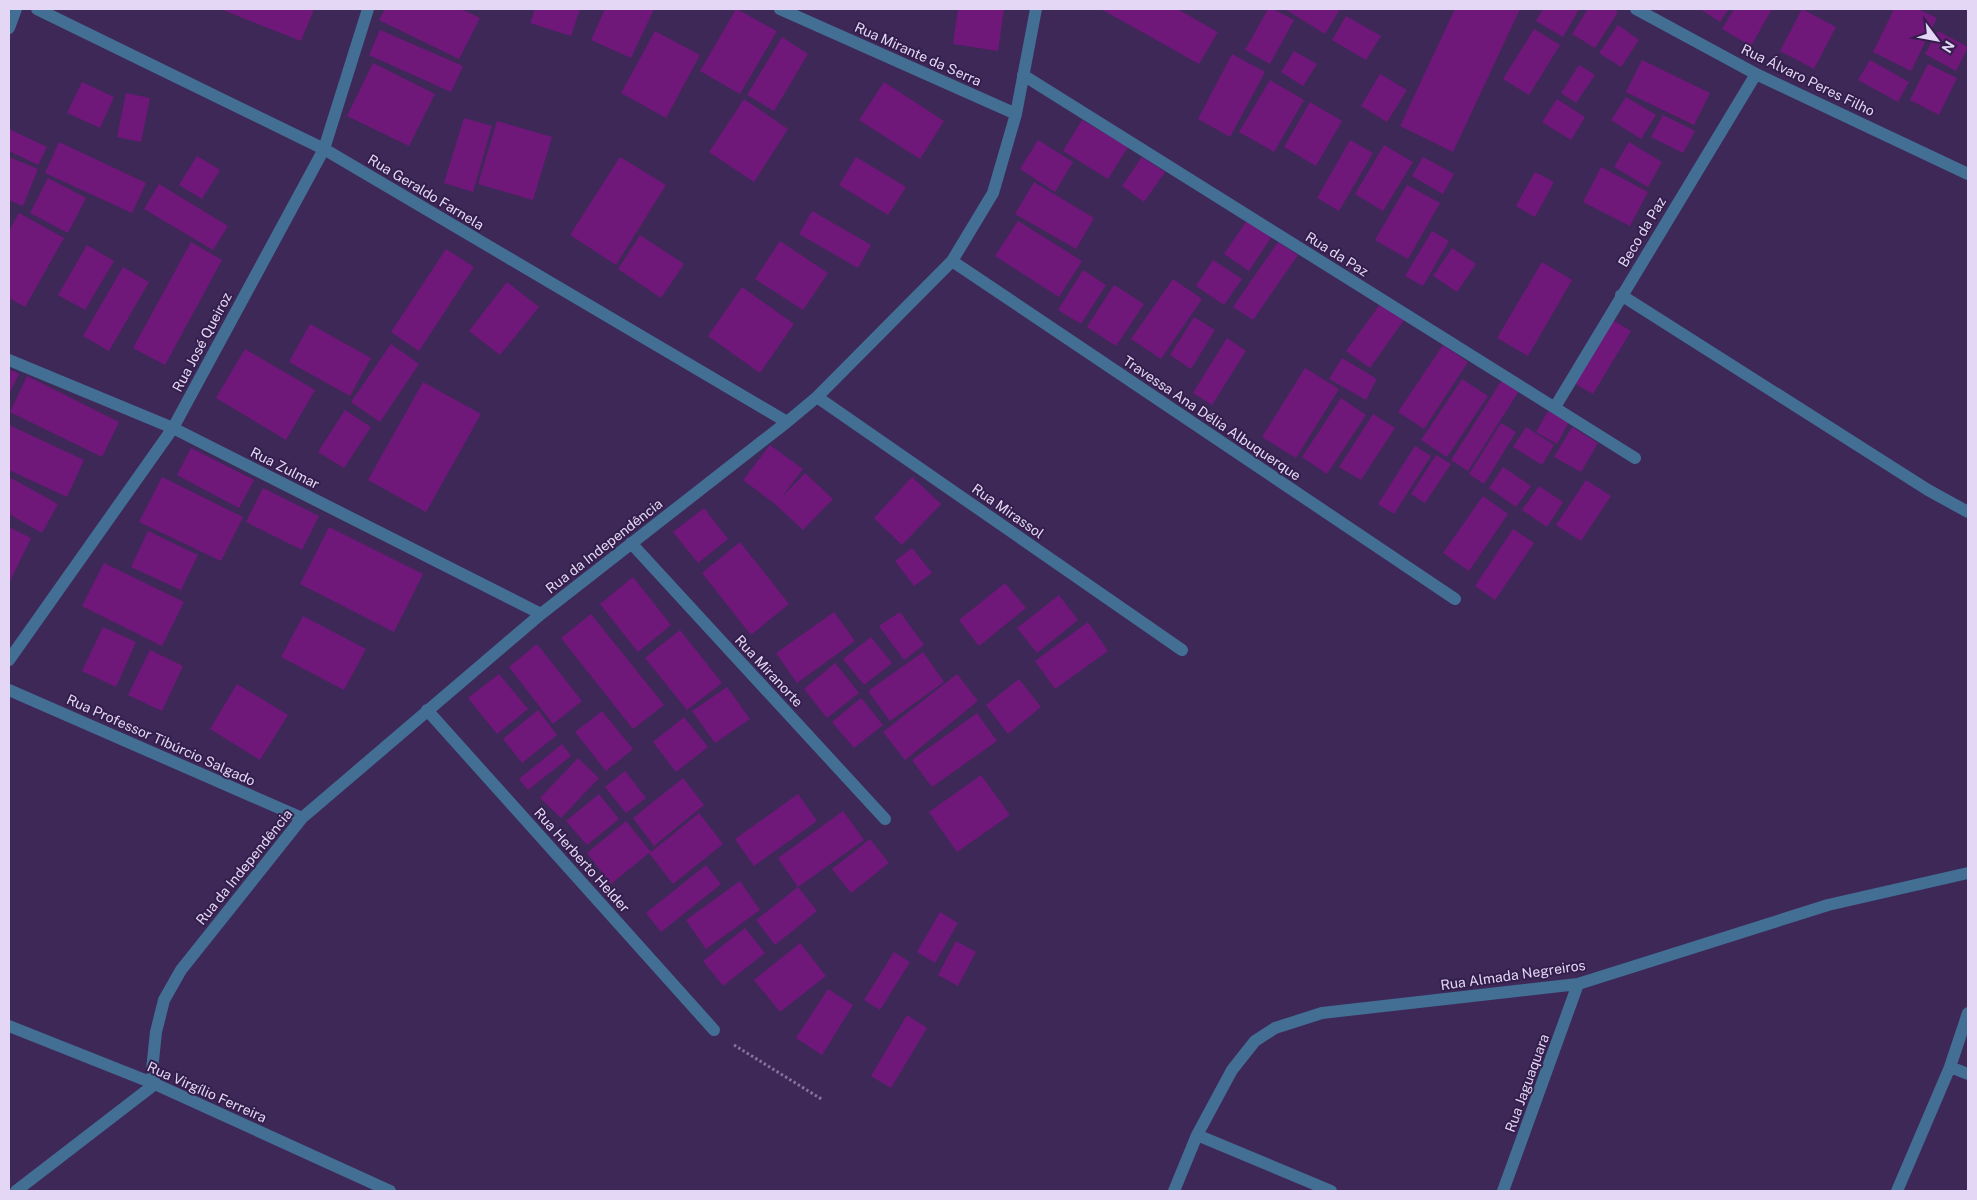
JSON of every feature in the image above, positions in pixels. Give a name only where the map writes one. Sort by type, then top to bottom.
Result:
[{"type":"street","points":[[9,28],[16,9]]},
{"type":"street","name":"Rua Geraldo Farnela","points":[[37,9],[324,149],[787,422]]},
{"type":"street","name":"Rua José Queiroz","points":[[9,660],[173,428],[324,149],[368,9]]},
{"type":"street","name":"Rua Mirante da Serra","points":[[780,9],[1016,114]]},
{"type":"street","name":"Rua da Independência","points":[[155,1084],[152,1070],[156,1032],[164,1000],[180,970],[302,818],[541,614],[817,397],[952,262],[992,193],[1016,114],[1036,9]]},
{"type":"street","name":"Rua Álvaro Peres Filho","points":[[1636,9],[1756,74],[1968,174]]},
{"type":"street","name":"Beco da Paz","points":[[1555,407],[1756,74]]},
{"type":"street","name":"Rua da Paz","points":[[1023,75],[1635,458]]},
{"type":"street","name":"Travessa Ana Délia Albuquerque","points":[[952,262],[1455,599]]},
{"type":"street","points":[[1621,295],[1928,490],[1968,512]]},
{"type":"street","name":"Rua Zulmar","points":[[9,360],[173,428],[541,614]]},
{"type":"street","name":"Rua Mirassol","points":[[817,397],[1182,650]]},
{"type":"street","name":"Rua Miranorte","points":[[631,543],[885,819]]},
{"type":"street","name":"Rua Professor Tibúrcio Salgado","points":[[9,690],[302,818]]},
{"type":"street","name":"Rua Herberto Helder","points":[[427,710],[714,1030]]},
{"type":"street","name":"Rua Almada Negreiros","points":[[1174,1191],[1197,1136],[1232,1070],[1255,1040],[1275,1028],[1322,1014],[1578,984],[1828,905],[1968,873]]},
{"type":"street","name":"Rua Jaguaquara","points":[[1503,1191],[1578,984]]},
{"type":"street","points":[[1897,1191],[1950,1067],[1968,1014]]},
{"type":"street","name":"Rua Virgílio Ferreira","points":[[9,1026],[155,1084],[390,1191]]},
{"type":"street","points":[[1950,1067],[1968,1074]]},
{"type":"street","points":[[16,1191],[155,1084]]},
{"type":"street","points":[[1197,1136],[1331,1191]]},
{"type":"path","points":[[732,1044],[822,1100]]},
{"type":"building","points":[[225,9],[314,9],[301,41],[225,11]]},
{"type":"building","points":[[385,9],[461,9],[480,18],[459,59],[379,20]]},
{"type":"building","points":[[535,9],[580,9],[571,36],[530,23]]},
{"type":"building","points":[[605,9],[654,9],[631,58],[591,40]]},
{"type":"building","points":[[736,9],[777,31],[740,94],[700,71]]},
{"type":"building","points":[[958,9],[1004,9],[998,51],[953,44]]},
{"type":"building","points":[[1101,9],[1177,9],[1218,32],[1199,64]]},
{"type":"building","points":[[1268,9],[1273,9],[1294,20],[1270,64],[1245,50]]},
{"type":"building","points":[[1285,9],[1340,9],[1325,34]]},
{"type":"building","points":[[1455,9],[1520,9],[1453,152],[1400,126]]},
{"type":"building","points":[[1543,9],[1579,9],[1563,37],[1536,21]]},
{"type":"building","points":[[1588,9],[1613,9],[1618,12],[1595,48],[1572,34]]},
{"type":"building","points":[[1700,9],[1729,9],[1720,22]]},
{"type":"building","points":[[1734,9],[1772,9],[1751,46],[1722,29]]},
{"type":"building","points":[[1802,9],[1836,27],[1814,69],[1780,51]]},
{"type":"building","points":[[1894,9],[1918,9],[1937,18],[1911,71],[1873,52]]},
{"type":"building","points":[[1346,16],[1381,36],[1366,60],[1332,40]]},
{"type":"building","points":[[1618,25],[1639,40],[1621,67],[1599,53]]},
{"type":"building","points":[[1534,29],[1560,45],[1529,95],[1503,79]]},
{"type":"building","points":[[380,30],[463,66],[451,92],[369,55]]},
{"type":"building","points":[[655,31],[700,55],[666,118],[621,93]]},
{"type":"building","points":[[1938,31],[1968,47],[1956,71],[1925,54]]},
{"type":"building","points":[[782,37],[808,54],[774,111],[747,95]]},
{"type":"building","points":[[1294,51],[1317,64],[1303,86],[1281,72]]},
{"type":"building","points":[[1232,54],[1265,72],[1230,137],[1198,119]]},
{"type":"building","points":[[1642,60],[1710,93],[1694,125],[1626,92]]},
{"type":"building","points":[[1870,60],[1909,82],[1898,102],[1858,80]]},
{"type":"building","points":[[373,63],[435,94],[409,146],[347,116]]},
{"type":"building","points":[[1928,64],[1957,78],[1939,115],[1910,100]]},
{"type":"building","points":[[1579,65],[1595,75],[1576,103],[1561,93]]},
{"type":"building","points":[[1380,74],[1407,90],[1387,122],[1361,106]]},
{"type":"building","points":[[1270,80],[1304,100],[1274,152],[1239,132]]},
{"type":"building","points":[[82,82],[114,97],[100,128],[67,113]]},
{"type":"building","points":[[884,82],[944,121],[920,159],[859,120]]},
{"type":"building","points":[[126,93],[150,98],[141,142],[117,137]]},
{"type":"building","points":[[1626,97],[1656,115],[1641,139],[1611,120]]},
{"type":"building","points":[[744,99],[788,129],[754,182],[709,152]]},
{"type":"building","points":[[1557,99],[1585,117],[1571,140],[1542,122]]},
{"type":"building","points":[[1310,102],[1342,121],[1316,166],[1284,147]]},
{"type":"building","points":[[1663,115],[1695,131],[1683,153],[1651,137]]},
{"type":"building","points":[[464,118],[492,126],[473,192],[444,183]]},
{"type":"building","points":[[1082,120],[1128,147],[1108,179],[1063,151]]},
{"type":"building","points":[[497,121],[552,137],[533,200],[478,184]]},
{"type":"building","points":[[9,129],[47,147],[38,165],[9,151]]},
{"type":"building","points":[[1038,140],[1073,162],[1055,192],[1020,169]]},
{"type":"building","points":[[1350,140],[1373,153],[1339,211],[1317,198]]},
{"type":"building","points":[[59,142],[146,183],[132,213],[45,173]]},
{"type":"building","points":[[1629,142],[1662,162],[1648,187],[1614,167]]},
{"type":"building","points":[[1384,145],[1413,162],[1383,211],[1355,194]]},
{"type":"building","points":[[197,156],[220,170],[202,199],[179,185]]},
{"type":"building","points":[[9,157],[38,169],[23,206],[9,200]]},
{"type":"building","points":[[620,157],[666,185],[616,265],[570,235]]},
{"type":"building","points":[[856,157],[906,187],[888,215],[839,185]]},
{"type":"building","points":[[1142,157],[1165,172],[1144,202],[1122,186]]},
{"type":"building","points":[[1423,157],[1454,174],[1443,194],[1412,176]]},
{"type":"building","points":[[1601,167],[1648,192],[1630,226],[1583,202]]},
{"type":"building","points":[[1535,172],[1554,182],[1535,217],[1516,206]]},
{"type":"building","points":[[48,178],[86,198],[68,233],[30,213]]},
{"type":"building","points":[[1034,182],[1094,218],[1076,249],[1015,214]]},
{"type":"building","points":[[159,184],[228,226],[213,250],[144,209]]},
{"type":"building","points":[[1407,185],[1440,203],[1408,259],[1375,240]]},
{"type":"building","points":[[812,211],[871,245],[858,268],[799,234]]},
{"type":"building","points":[[19,213],[64,238],[25,307],[9,298],[9,231]]},
{"type":"building","points":[[1248,219],[1272,236],[1249,271],[1224,254]]},
{"type":"building","points":[[1018,221],[1082,261],[1059,297],[995,256]]},
{"type":"building","points":[[1432,231],[1449,241],[1423,286],[1405,276]]},
{"type":"building","points":[[640,235],[684,264],[661,298],[618,269]]},
{"type":"building","points":[[780,241],[828,273],[803,310],[755,279]]},
{"type":"building","points":[[191,242],[222,260],[165,365],[133,348]]},
{"type":"building","points":[[1278,242],[1298,255],[1253,320],[1233,307]]},
{"type":"building","points":[[87,245],[114,261],[85,310],[58,295]]},
{"type":"building","points":[[1452,248],[1476,264],[1457,292],[1433,276]]},
{"type":"building","points":[[446,249],[474,267],[419,351],[391,332]]},
{"type":"building","points":[[1213,260],[1242,279],[1224,305],[1196,286]]},
{"type":"building","points":[[1542,262],[1572,280],[1528,356],[1497,338]]},
{"type":"building","points":[[123,267],[149,282],[109,351],[83,336]]},
{"type":"building","points":[[1083,270],[1106,285],[1081,324],[1058,310]]},
{"type":"building","points":[[1173,279],[1202,299],[1161,359],[1131,339]]},
{"type":"building","points":[[507,282],[539,307],[500,355],[469,331]]},
{"type":"building","points":[[1114,285],[1144,304],[1116,346],[1087,327]]},
{"type":"building","points":[[742,287],[794,324],[760,373],[708,336]]},
{"type":"building","points":[[1381,303],[1404,320],[1370,368],[1346,351]]},
{"type":"building","points":[[1194,317],[1215,330],[1191,369],[1170,355]]},
{"type":"building","points":[[1611,319],[1631,331],[1593,394],[1572,382]]},
{"type":"building","points":[[310,324],[371,358],[350,396],[289,362]]},
{"type":"building","points":[[1227,338],[1246,351],[1212,405],[1193,393]]},
{"type":"building","points":[[391,344],[419,364],[380,422],[351,402]]},
{"type":"building","points":[[1443,345],[1468,362],[1424,429],[1398,412]]},
{"type":"building","points":[[245,349],[315,390],[286,440],[216,398]]},
{"type":"building","points":[[1342,358],[1377,379],[1366,400],[1329,379]]},
{"type":"building","points":[[1305,368],[1339,389],[1296,458],[1262,437]]},
{"type":"building","points":[[9,369],[19,374],[9,394]]},
{"type":"building","points":[[27,376],[119,422],[102,457],[10,412]]},
{"type":"building","points":[[1462,379],[1488,396],[1447,457],[1421,440]]},
{"type":"building","points":[[1502,380],[1519,391],[1468,471],[1451,460]]},
{"type":"building","points":[[423,382],[481,414],[426,512],[368,480]]},
{"type":"building","points":[[1341,398],[1366,415],[1327,474],[1302,457]]},
{"type":"building","points":[[345,410],[371,427],[344,468],[318,452]]},
{"type":"building","points":[[1548,411],[1569,422],[1557,444],[1536,432]]},
{"type":"building","points":[[1373,414],[1395,428],[1361,480],[1339,467]]},
{"type":"building","points":[[1501,423],[1516,432],[1484,484],[1469,474]]},
{"type":"building","points":[[9,425],[84,460],[67,497],[9,470]]},
{"type":"building","points":[[1526,427],[1554,445],[1542,465],[1513,447]]},
{"type":"building","points":[[1572,427],[1598,443],[1581,472],[1554,457]]},
{"type":"building","points":[[770,445],[803,469],[781,498],[805,473],[833,499],[803,530],[775,504],[743,480]]},
{"type":"building","points":[[1415,446],[1431,456],[1394,514],[1378,504]]},
{"type":"building","points":[[191,448],[254,480],[239,508],[177,475]]},
{"type":"building","points":[[1436,455],[1451,464],[1425,503],[1411,494]]},
{"type":"building","points":[[1503,467],[1531,486],[1516,507],[1489,488]]},
{"type":"building","points":[[9,477],[58,504],[42,533],[9,514]]},
{"type":"building","points":[[162,477],[243,517],[221,561],[139,522]]},
{"type":"building","points":[[912,477],[941,504],[902,545],[874,518]]},
{"type":"building","points":[[1586,480],[1611,496],[1581,541],[1556,525]]},
{"type":"building","points":[[1539,486],[1563,502],[1547,527],[1522,510]]},
{"type":"building","points":[[263,488],[319,516],[302,550],[246,522]]},
{"type":"building","points":[[1483,496],[1508,514],[1469,571],[1443,553]]},
{"type":"building","points":[[704,508],[728,539],[698,563],[673,532]]},
{"type":"building","points":[[9,527],[31,538],[9,583]]},
{"type":"building","points":[[329,527],[423,574],[394,632],[300,584]]},
{"type":"building","points":[[1513,529],[1534,543],[1495,600],[1475,586]]},
{"type":"building","points":[[148,531],[198,555],[181,590],[131,567]]},
{"type":"building","points":[[740,542],[789,604],[751,635],[702,573]]},
{"type":"building","points":[[912,548],[932,573],[914,586],[895,561]]},
{"type":"building","points":[[104,563],[184,602],[162,646],[82,606]]},
{"type":"building","points":[[633,577],[671,625],[638,652],[600,604]]},
{"type":"building","points":[[1005,583],[1026,608],[979,646],[959,620]]},
{"type":"building","points":[[1059,595],[1078,620],[1037,653],[1017,628]]},
{"type":"building","points":[[834,612],[855,641],[797,683],[776,653]]},
{"type":"building","points":[[900,612],[924,645],[904,660],[879,626]]},
{"type":"building","points":[[591,614],[664,705],[633,729],[561,638]]},
{"type":"building","points":[[303,616],[366,649],[344,690],[281,657]]},
{"type":"building","points":[[1088,622],[1108,651],[1055,689],[1035,661]]},
{"type":"building","points":[[103,627],[136,642],[116,687],[82,671]]},
{"type":"building","points":[[680,630],[722,683],[687,710],[645,658]]},
{"type":"building","points":[[871,637],[892,663],[864,685],[843,659]]},
{"type":"building","points":[[537,644],[582,701],[553,724],[509,667]]},
{"type":"building","points":[[150,650],[183,666],[162,711],[128,695]]},
{"type":"building","points":[[923,652],[944,682],[890,721],[868,691]]},
{"type":"building","points":[[835,663],[859,693],[827,718],[804,689]]},
{"type":"building","points":[[499,674],[528,709],[497,734],[468,698]]},
{"type":"building","points":[[957,674],[978,701],[905,760],[883,732]]},
{"type":"building","points":[[1019,679],[1041,707],[1008,734],[986,705]]},
{"type":"building","points":[[237,684],[288,715],[260,760],[210,729]]},
{"type":"building","points":[[727,687],[750,719],[715,743],[692,711]]},
{"type":"building","points":[[861,698],[883,725],[854,748],[832,722]]},
{"type":"building","points":[[538,710],[557,735],[522,763],[503,739]]},
{"type":"building","points":[[602,711],[633,749],[606,771],[575,732]]},
{"type":"building","points":[[977,713],[997,741],[932,787],[912,760]]},
{"type":"building","points":[[684,717],[708,747],[676,772],[653,742]]},
{"type":"building","points":[[562,744],[571,756],[528,790],[519,779]]},
{"type":"building","points":[[578,758],[599,778],[561,818],[540,798]]},
{"type":"building","points":[[625,771],[646,798],[626,813],[605,787]]},
{"type":"building","points":[[981,775],[1010,815],[957,852],[929,812]]},
{"type":"building","points":[[683,778],[704,805],[654,846],[633,818]]},
{"type":"building","points":[[599,794],[619,819],[587,845],[566,821]]},
{"type":"building","points":[[798,794],[817,821],[754,866],[735,839]]},
{"type":"building","points":[[843,811],[864,840],[798,887],[778,858]]},
{"type":"building","points":[[699,813],[723,844],[673,884],[649,853],[611,884],[587,853],[626,821],[651,852]]},
{"type":"building","points":[[870,839],[889,863],[851,893],[832,869]]},
{"type":"building","points":[[706,865],[721,884],[661,932],[646,913]]},
{"type":"building","points":[[740,881],[760,910],[706,949],[686,920]]},
{"type":"building","points":[[798,887],[817,911],[775,945],[756,920]]},
{"type":"building","points":[[940,912],[958,923],[935,963],[917,952]]},
{"type":"building","points":[[745,928],[765,953],[723,986],[703,961]]},
{"type":"building","points":[[956,941],[976,952],[958,986],[938,975]]},
{"type":"building","points":[[800,943],[826,976],[780,1012],[754,980]]},
{"type":"building","points":[[894,952],[910,962],[880,1010],[864,1000]]},
{"type":"building","points":[[828,989],[853,1005],[822,1055],[796,1038]]},
{"type":"building","points":[[907,1015],[927,1028],[891,1088],[871,1076]]}]
